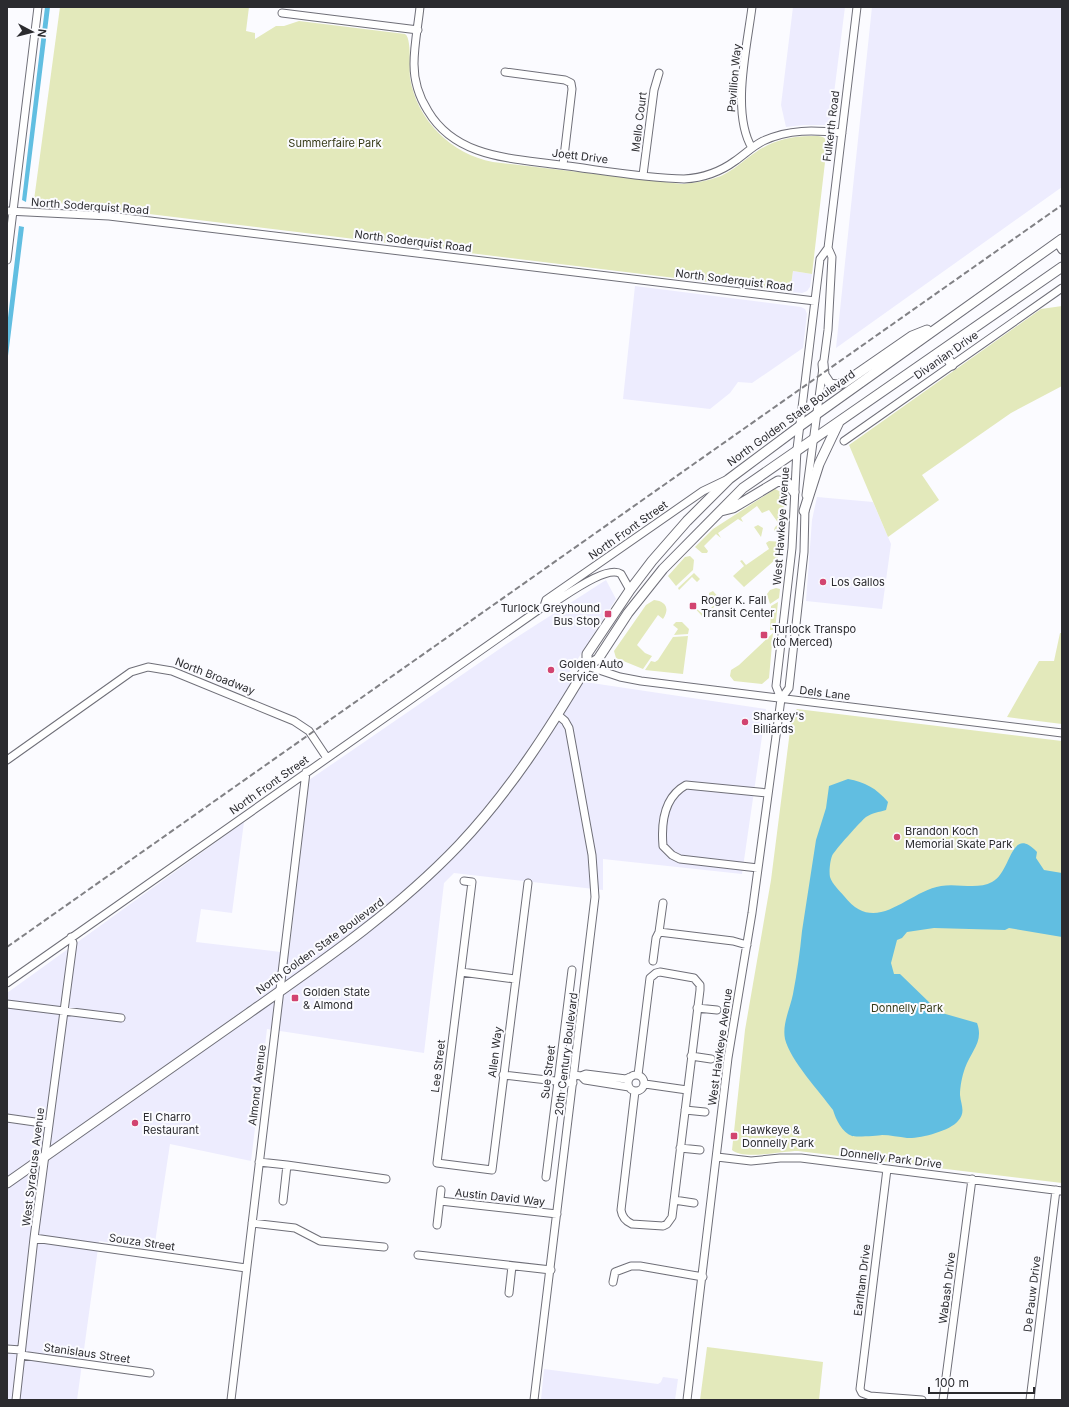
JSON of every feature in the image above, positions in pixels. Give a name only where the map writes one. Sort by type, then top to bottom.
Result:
[{"type":"main road","name":"North Golden State Boulevard","points":[[587,666],[587,654],[630,590],[678,530],[729,479],[945,322],[1060,244]]},
{"type":"main road","name":"North Golden State Boulevard","points":[[7,1183],[279,992],[387,913],[446,858],[506,790],[558,715],[587,666],[598,659],[628,613],[663,569],[749,483],[813,438],[943,351],[1062,267]]},
{"type":"main road","points":[[823,364],[824,375],[830,384],[836,385],[844,383],[912,336],[945,322]]},
{"type":"main road","points":[[943,351],[952,365]]},
{"type":"main road","points":[[804,511],[819,464],[840,421]]},
{"type":"main road","points":[[721,511],[733,508],[778,481],[788,483],[794,492]]},
{"type":"street","points":[[7,260],[10,211],[38,7]]},
{"type":"street","name":"Joett Drive","points":[[420,7],[414,66],[417,85],[430,115],[447,134],[462,144],[486,154],[563,165],[684,179],[707,175],[732,164],[752,148],[772,137],[792,132],[818,130],[842,133]]},
{"type":"street","name":"Pavillion Way","points":[[752,7],[741,102],[743,128],[752,148]]},
{"type":"street","name":"Fulkerth Road","points":[[800,426],[820,259],[828,248],[857,7]]},
{"type":"street","points":[[282,13],[418,30]]},
{"type":"street","points":[[505,72],[565,80],[571,83],[572,89],[563,165]]},
{"type":"street","name":"Mello Court","points":[[643,175],[654,90],[659,73]]},
{"type":"street","name":"North Soderquist Road","points":[[10,211],[116,217],[815,302]]},
{"type":"street","name":"Fulkerth Road","points":[[813,438],[828,323],[832,257],[828,248]]},
{"type":"street","name":"Divanian Drive","points":[[844,441],[1062,288]]},
{"type":"street","name":"West Hawkeye Avenue","points":[[781,699],[776,686],[792,548],[794,492],[800,426]]},
{"type":"street","name":"West Hawkeye Avenue","points":[[687,1400],[728,1058],[758,868],[781,699],[789,688],[804,558],[804,511],[813,438]]},
{"type":"street","name":"North Front Street","points":[[544,606],[546,600],[703,491],[729,479]]},
{"type":"street","name":"North Front Street","points":[[7,983],[544,606],[550,606],[600,575],[611,571],[621,574],[630,590]]},
{"type":"street","name":"Dels Lane","points":[[587,666],[636,680],[1062,733]]},
{"type":"street","name":"North Broadway","points":[[7,760],[131,672],[148,667],[172,671],[294,721],[309,731],[327,758]]},
{"type":"street","name":"20th Century Boulevard","points":[[534,1400],[557,1214],[576,1078],[595,906],[592,855],[568,728],[565,721],[558,715]]},
{"type":"street","name":"Almond Avenue","points":[[231,1400],[306,772]]},
{"type":"street","points":[[758,868],[680,859],[676,857],[663,846],[664,818],[669,801],[677,790],[686,785],[768,793]]},
{"type":"street","name":"Lee Street","points":[[437,1163],[472,882],[464,881]]},
{"type":"street","name":"Allen Way","points":[[437,1163],[492,1170],[528,883]]},
{"type":"street","points":[[653,960],[663,903]]},
{"type":"street","points":[[659,932],[733,941],[746,945]]},
{"type":"street","name":"West Syracuse Avenue","points":[[16,1400],[34,1238],[73,943],[72,937]]},
{"type":"street","name":"Sue Street","points":[[546,1177],[572,970]]},
{"type":"street","points":[[461,972],[515,979]]},
{"type":"street","points":[[660,972],[694,978],[700,985],[691,1056],[672,1217],[667,1224],[663,1226],[632,1224],[622,1215],[621,1210],[632,1089],[628,1082],[634,1076],[649,982],[652,975],[660,972]]},
{"type":"street","points":[[7,1004],[121,1018]]},
{"type":"street","points":[[697,1008],[717,1010]]},
{"type":"street","points":[[691,1056],[711,1059]]},
{"type":"street","points":[[503,1075],[558,1081],[576,1078],[586,1074],[626,1079],[634,1076],[642,1077],[644,1084],[642,1089],[632,1089],[576,1078]]},
{"type":"street","points":[[644,1084],[687,1090]]},
{"type":"street","points":[[685,1110],[705,1112]]},
{"type":"street","points":[[7,1118],[49,1124]]},
{"type":"street","points":[[680,1148],[700,1150]]},
{"type":"street","name":"Donnelly Park Drive","points":[[716,1157],[751,1161],[780,1158],[801,1158],[1059,1190]]},
{"type":"street","points":[[260,1162],[386,1179]]},
{"type":"street","points":[[283,1201],[287,1165]]},
{"type":"street","name":"Earlham Drive","points":[[887,1169],[860,1384],[862,1393],[870,1396],[922,1400]]},
{"type":"street","name":"Wabash Drive","points":[[944,1400],[972,1179]]},
{"type":"street","points":[[437,1225],[441,1190]]},
{"type":"street","name":"De Pauw Drive","points":[[1030,1400],[1059,1190]]},
{"type":"street","points":[[674,1200],[694,1202]]},
{"type":"street","name":"Austin David Way","points":[[440,1201],[557,1214]]},
{"type":"street","points":[[252,1223],[295,1228],[320,1242],[384,1247]]},
{"type":"street","name":"Souza Street","points":[[34,1238],[246,1268]]},
{"type":"street","points":[[418,1255],[550,1270]]},
{"type":"street","points":[[509,1293],[512,1266]]},
{"type":"street","points":[[614,1282],[615,1272],[631,1266],[640,1266],[702,1277]]},
{"type":"street","name":"Stanislaus Street","points":[[7,1349],[21,1353],[150,1373]]},
{"type":"shaded area","points":[[793,7],[845,7],[831,117],[829,122],[825,125],[786,127],[781,105]]},
{"type":"shaded area","points":[[872,7],[1062,7],[1062,187],[836,348]]},
{"type":"shaded area","points":[[793,271],[812,274],[810,287],[807,291],[802,293],[790,292]]},
{"type":"shaded area","points":[[635,286],[801,307],[805,309],[807,314],[803,348],[752,383],[738,382],[730,393],[710,409],[623,399]]},
{"type":"shaded area","points":[[817,497],[873,502],[891,544],[882,609],[806,601],[812,520]]},
{"type":"shaded area","points":[[606,580],[616,599],[565,679],[766,709],[742,874],[603,859],[603,890],[454,873],[444,883],[424,1053],[267,1029],[251,1161],[170,1144],[154,1249],[99,1241],[77,1400],[7,1400],[7,993],[244,822],[232,913],[201,909],[196,942],[289,953],[309,780],[514,639]]},
{"type":"shaded area","points":[[544,1369],[658,1384],[661,1382],[663,1377],[678,1379],[675,1400],[541,1400]]},
{"type":"green space","name":"Summerfaire Park","points":[[60,7],[249,7],[246,31],[255,33],[255,39],[276,26],[284,26],[299,21],[405,34],[409,41],[410,78],[420,108],[428,121],[438,133],[450,143],[478,158],[493,162],[682,184],[702,182],[721,176],[769,144],[777,141],[799,136],[822,137],[826,140],[827,145],[812,274],[793,271],[790,292],[34,200]]},
{"type":"green space","points":[[1062,306],[1062,386],[1011,413],[922,475],[939,500],[888,537],[849,445],[1041,309]]},
{"type":"green space","points":[[775,489],[785,494],[783,533],[777,533],[774,530],[779,524],[769,510],[762,513],[757,506],[741,518],[743,522],[738,519],[718,533],[721,538],[716,534],[704,546],[708,551],[707,553],[702,553],[695,547],[713,529]]},
{"type":"green space","points":[[758,525],[763,528],[761,537],[754,527]]},
{"type":"green space","points":[[769,541],[783,542],[783,553],[744,587],[733,576],[744,566],[740,561],[742,560],[746,565],[769,549],[766,543]]},
{"type":"green space","points":[[690,556],[694,560],[693,570],[676,586],[668,576],[685,557]]},
{"type":"green space","points":[[694,573],[700,579],[697,582],[692,577],[679,590],[678,588]]},
{"type":"green space","points":[[776,588],[780,589],[779,598],[770,604],[767,594],[770,590]]},
{"type":"green space","points":[[713,591],[721,600],[705,616],[702,616],[691,604],[704,615],[716,603],[709,595],[709,593]]},
{"type":"green space","points":[[654,600],[661,602],[666,606],[666,612],[663,619],[658,615],[637,645],[645,653],[652,656],[643,669],[616,658],[614,651],[646,605]]},
{"type":"green space","points":[[778,602],[775,630],[770,630],[771,606]]},
{"type":"green space","points":[[676,622],[682,622],[689,629],[688,634],[674,635],[678,629],[673,625]]},
{"type":"green space","points":[[773,633],[769,678],[762,684],[734,681],[730,676],[731,670],[739,665]]},
{"type":"green space","points":[[1060,633],[1062,633],[1062,724],[1007,717],[1039,661],[1054,661]]},
{"type":"green space","points":[[688,636],[683,674],[645,670],[651,661],[655,662],[658,660],[673,637]]},
{"type":"green space","name":"Donnelly Park","points":[[797,709],[1062,741],[1062,1183],[798,1151],[753,1155],[737,1153],[732,1150],[745,1030],[771,880],[792,715]]},
{"type":"green space","points":[[707,1347],[823,1362],[819,1400],[700,1400]]},
{"type":"water","points":[[45,7],[50,7],[26,202],[22,200]]},
{"type":"water","points":[[19,226],[24,227],[7,364],[7,326]]},
{"type":"water","points":[[848,779],[870,786],[888,802],[886,810],[866,817],[837,848],[831,858],[831,880],[856,908],[868,913],[880,912],[891,909],[928,890],[941,886],[980,886],[992,882],[999,877],[1012,853],[1021,843],[1028,845],[1037,852],[1036,858],[1044,870],[1062,873],[1062,937],[1009,928],[1005,930],[934,928],[907,932],[902,938],[897,940],[891,963],[894,974],[900,974],[942,1013],[977,1023],[979,1030],[978,1041],[962,1078],[960,1095],[962,1115],[954,1125],[926,1136],[907,1138],[885,1135],[852,1136],[845,1132],[833,1110],[799,1066],[785,1039],[785,1022],[792,1000],[796,978],[816,840],[826,808],[829,786]]},
{"type":"railway","points":[[7,947],[1062,205]]},
{"type":"place","name":"Los Gallos","points":[[823,582]]},
{"type":"place","name":"Roger K. Fall Transit Center","points":[[693,606]]},
{"type":"place","name":"Turlock Greyhound Bus Stop","points":[[608,614]]},
{"type":"place","name":"Turlock Transpo (to Merced)","points":[[764,635]]},
{"type":"place","name":"Golden Auto Service","points":[[551,670]]},
{"type":"place","name":"Sharkey's Billiards","points":[[745,722]]},
{"type":"place","name":"Brandon Koch Memorial Skate Park","points":[[897,837]]},
{"type":"place","name":"Golden State & Almond","points":[[295,998]]},
{"type":"place","name":"El Charro Restaurant","points":[[135,1123]]},
{"type":"place","name":"Hawkeye & Donnelly Park","points":[[734,1136]]}]
